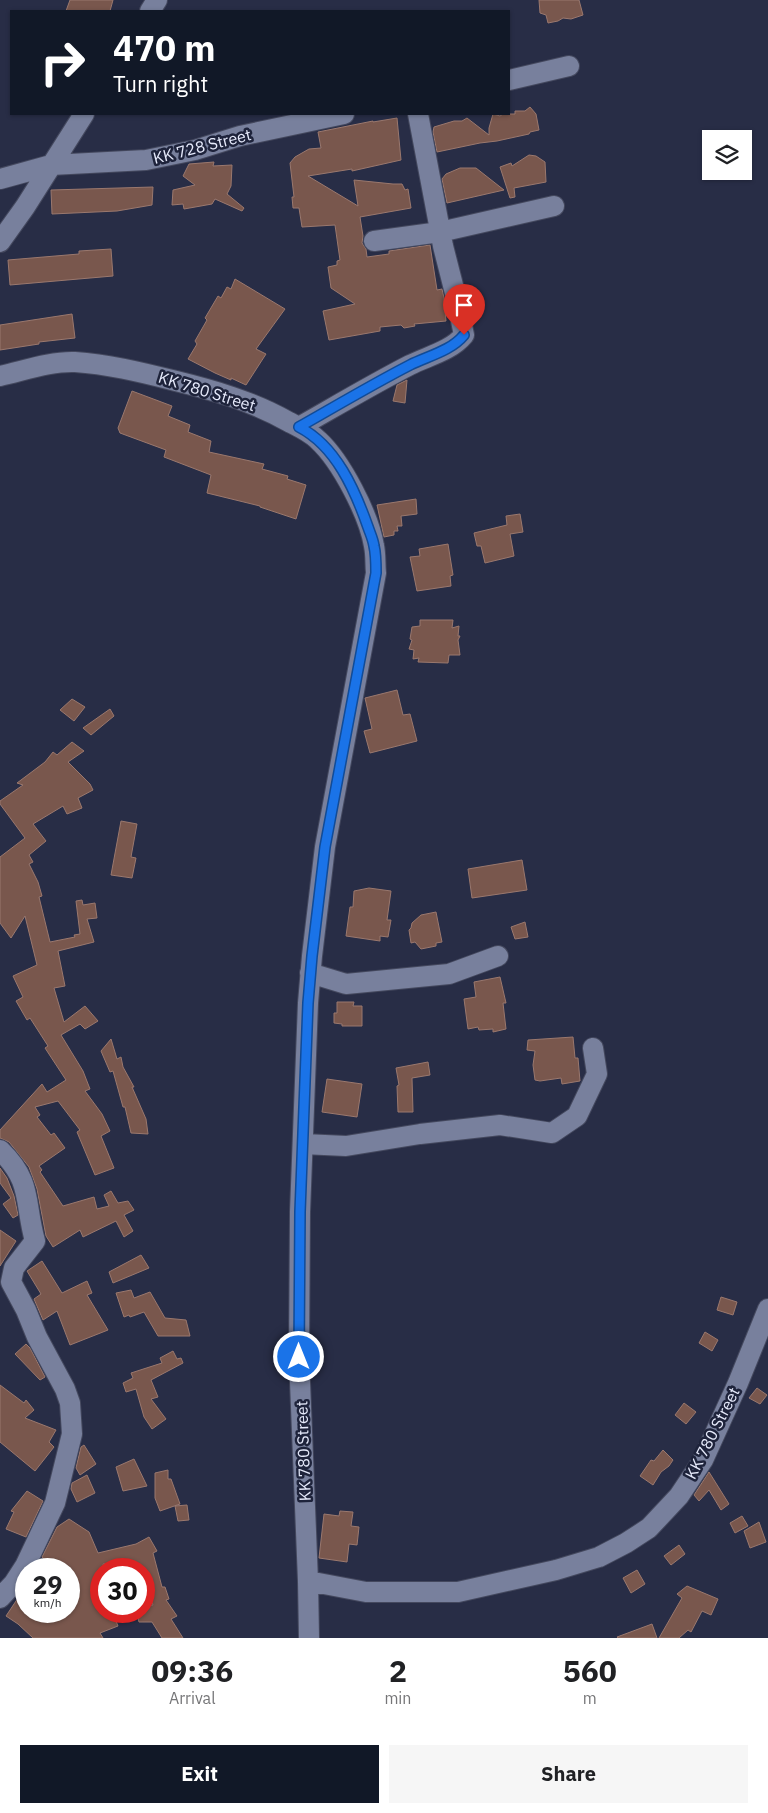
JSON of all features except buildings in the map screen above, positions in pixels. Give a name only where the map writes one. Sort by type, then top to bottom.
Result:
[{"type":"street","points":[[510,80],[569,66]]},
{"type":"street","points":[[0,242],[83,115]]},
{"type":"street","name":"KK 728 Street","points":[[0,179],[51,165],[146,160],[195,150],[240,136],[339,115]]},
{"type":"street","points":[[299,427],[411,365],[444,350],[459,341],[464,335],[440,232],[418,115]]},
{"type":"street","points":[[374,241],[440,232],[554,206]]},
{"type":"street","name":"KK 780 Street","points":[[0,376],[35,367],[73,362],[140,371],[226,394],[271,411],[319,441],[334,457],[362,510],[374,546],[376,573],[325,847],[310,973],[300,1212],[299,1357],[308,1581],[366,1592],[458,1592],[556,1570],[600,1557],[626,1543],[650,1528],[679,1496],[703,1460],[738,1383],[768,1309]]},
{"type":"street","points":[[310,973],[346,984],[448,974],[498,956]]},
{"type":"street","points":[[303,1144],[346,1146],[420,1134],[500,1125],[552,1133],[577,1116],[597,1074],[592,1048]]},
{"type":"street","points":[[0,1150],[13,1163],[24,1182],[35,1241],[14,1268],[11,1282],[26,1310],[37,1337],[65,1389],[70,1403],[73,1426],[55,1503],[25,1566],[14,1583],[0,1598]]},
{"type":"street","points":[[308,1581],[308,1638]]},
{"type":"route","points":[[299,1357],[300,1212],[308,1003],[312,956],[325,847],[376,573],[374,546],[362,510],[351,486],[334,457],[308,431],[299,427],[411,365],[444,350],[459,341],[464,335]]}]
